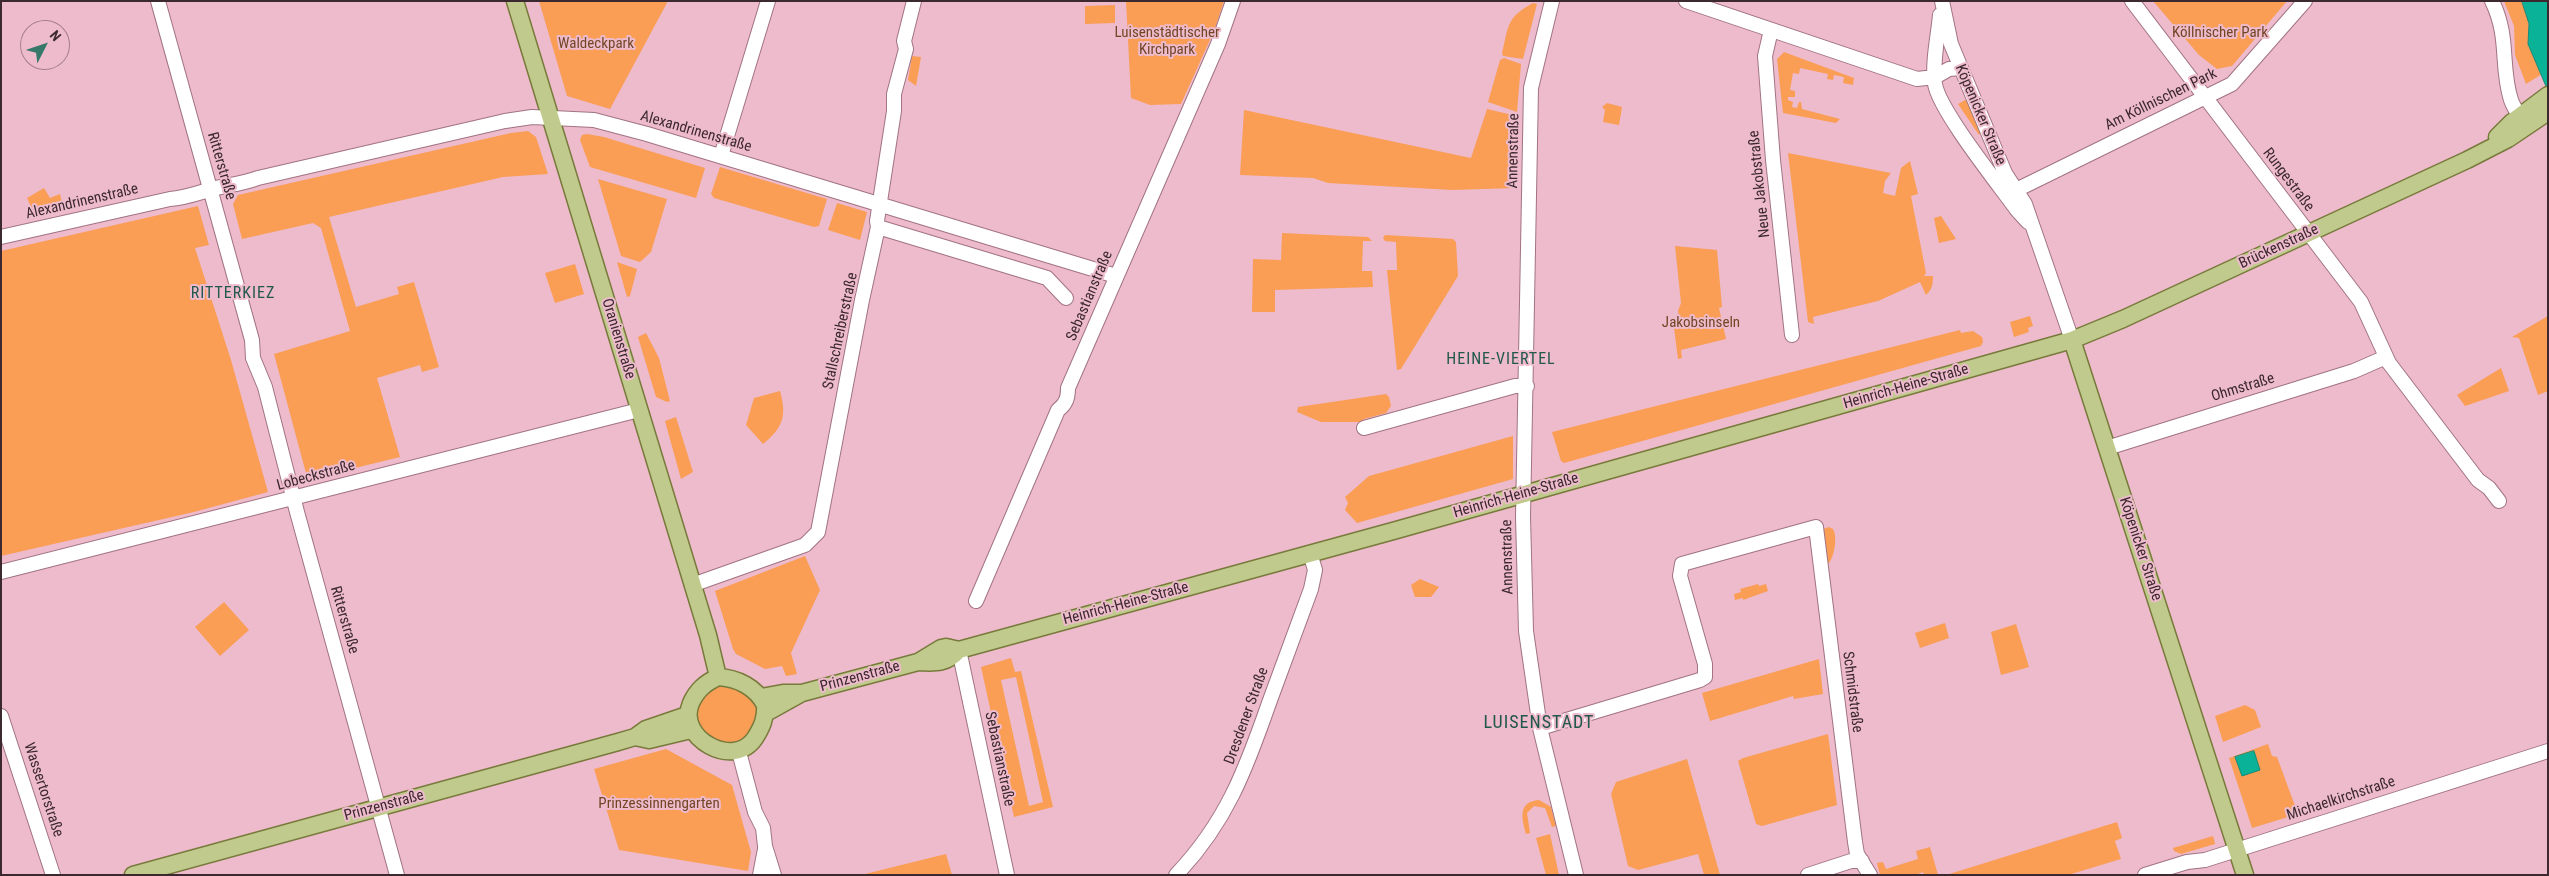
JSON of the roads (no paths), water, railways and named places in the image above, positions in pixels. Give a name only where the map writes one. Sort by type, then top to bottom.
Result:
[{"type":"main road","name":"Oranienstraße","points":[[516,1],[718,677]]},
{"type":"main road","name":"Brückenstraße","points":[[2072,340],[2123,319],[2484,151],[2544,106]]},
{"type":"main road","name":"Köpenicker Straße","points":[[2072,340],[2245,875]]},
{"type":"main road","name":"Heinrich-Heine-Straße","points":[[959,650],[1310,554],[2072,340]]},
{"type":"main road","name":"Prinzenstraße","points":[[766,713],[802,693],[918,662],[939,663],[950,660],[959,650]]},
{"type":"main road","points":[[718,677],[730,678],[739,682],[761,697],[766,713],[764,723],[753,741],[739,752],[732,753],[717,748],[695,736],[689,723],[698,689],[718,677]]},
{"type":"main road","name":"Prinzenstraße","points":[[761,697],[783,693],[802,693]]},
{"type":"main road","name":"Prinzenstraße","points":[[133,875],[635,737],[649,740],[689,723]]},
{"type":"street","name":"Ritterstraße","points":[[158,1],[252,340],[260,350],[263,360],[261,373],[397,875]]},
{"type":"street","points":[[721,156],[768,1]]},
{"type":"street","name":"Stallschreiberstraße","points":[[692,585],[806,545],[818,532],[862,300],[878,228],[894,111],[894,94],[905,52],[904,41],[908,17],[913,10],[914,1]]},
{"type":"street","name":"Sebastianstraße","points":[[976,600],[1058,410],[1064,405],[1068,396],[1068,388],[1218,44],[1233,1]]},
{"type":"street","name":"Annenstraße","points":[[1552,1],[1531,88],[1524,494],[1526,631],[1540,728],[1576,875]]},
{"type":"street","points":[[1686,1],[1917,79],[1935,77],[1949,69],[1960,68]]},
{"type":"street","points":[[1935,77],[1941,1]]},
{"type":"street","name":"Köpenicker Straße","points":[[1941,1],[1951,44],[2005,173],[2011,192]]},
{"type":"street","name":"Rungestraße","points":[[2132,1],[2361,302],[2386,357],[2478,480],[2489,488],[2499,501]]},
{"type":"street","name":"Am Köllnischen Park","points":[[2011,192],[2232,84],[2304,1]]},
{"type":"street","points":[[2492,1],[2502,27],[2509,93],[2523,121]]},
{"type":"street","name":"Neue Jakobstraße","points":[[1770,30],[1765,56],[1773,160],[1792,335]]},
{"type":"street","name":"Köpenicker Straße","points":[[1935,77],[1937,91],[1946,107],[2011,192],[2025,204],[2030,224],[2040,247],[2072,340]]},
{"type":"street","name":"Alexandrinenstraße","points":[[1,237],[170,199],[184,198],[239,180],[258,178],[505,121],[550,116],[607,123],[880,203],[1116,276]]},
{"type":"street","points":[[878,228],[1047,278],[1066,298]]},
{"type":"street","name":"Ohmstraße","points":[[2108,448],[2354,370],[2386,357]]},
{"type":"street","points":[[1364,428],[1515,386],[1527,386]]},
{"type":"street","name":"Lobeckstraße","points":[[1,572],[295,499],[639,410]]},
{"type":"street","name":"Schmidstraße","points":[[1540,728],[1694,683],[1704,677],[1705,664],[1680,576],[1682,564],[1816,526],[1852,825],[1858,854],[1870,875]]},
{"type":"street","name":"Dresdener Straße","points":[[1176,875],[1210,832],[1238,786],[1311,589],[1314,570],[1310,554]]},
{"type":"street","name":"Sebastianstraße","points":[[959,650],[1008,875]]},
{"type":"street","name":"Wassertorstraße","points":[[1,716],[53,875]]},
{"type":"street","name":"Michaelkirchstraße","points":[[2145,875],[2237,849],[2548,751]]},
{"type":"street","points":[[739,752],[755,812],[763,828],[774,875]]},
{"type":"street","points":[[760,875],[766,846]]},
{"type":"street","points":[[1808,875],[1851,861],[1862,861]]},
{"type":"district","name":"RITTERKIEZ","points":[[233,294]]},
{"type":"district","name":"HEINE-VIERTEL","points":[[1501,360]]},
{"type":"district","name":"LUISENSTADT","points":[[1539,723]]},
{"type":"park label","name":"Köllnischer Park","points":[[2220,33]]},
{"type":"park label","name":"Luisenstädtischer Kirchpark","points":[[1167,42]]},
{"type":"park label","name":"Waldeckpark","points":[[596,44]]},
{"type":"park label","name":"Jakobsinseln","points":[[1701,323]]},
{"type":"park label","name":"Prinzessinnengarten","points":[[659,804]]}]
